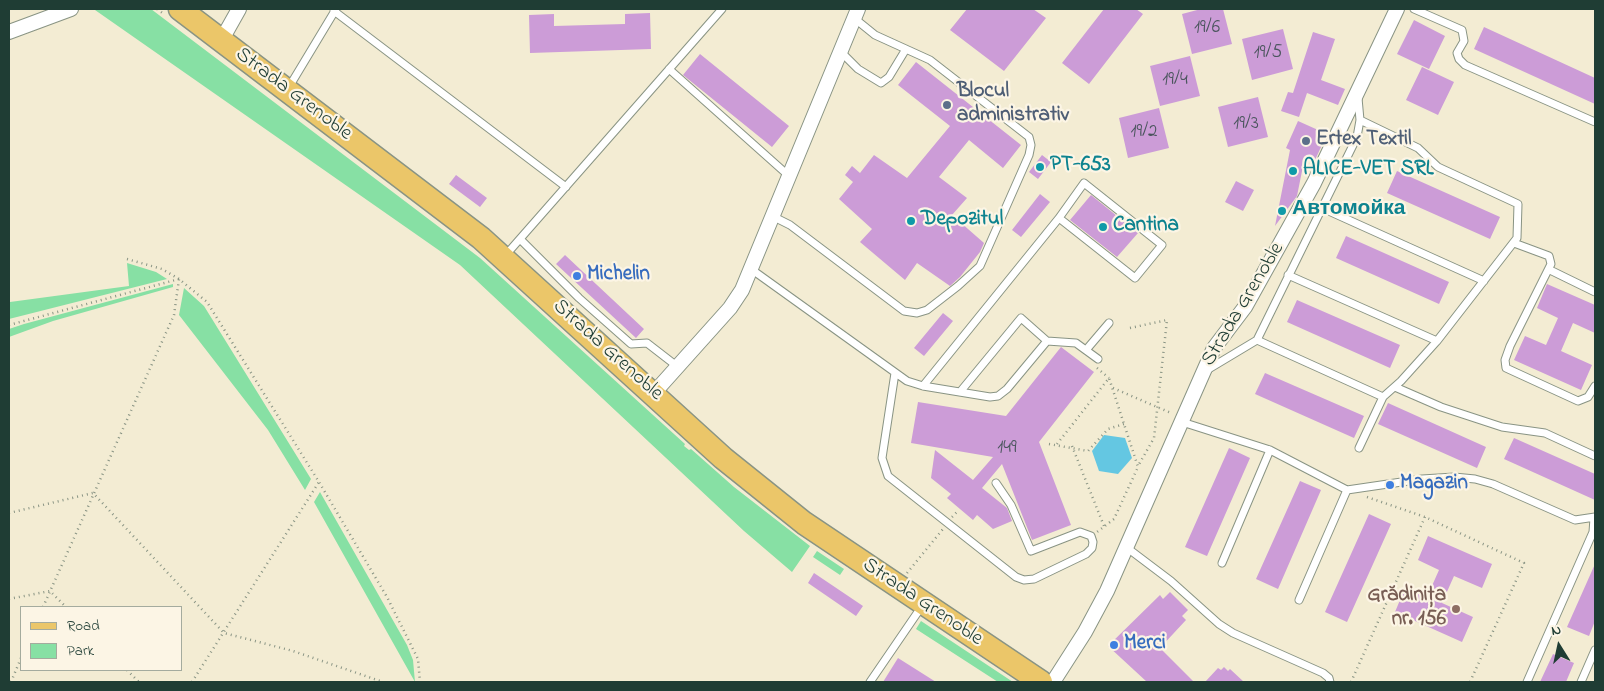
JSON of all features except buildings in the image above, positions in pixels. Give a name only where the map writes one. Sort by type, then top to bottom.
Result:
[{"type":"main road","name":"Strada Grenoble","points":[[180,9],[288,90],[504,258],[583,316],[653,394],[723,458],[804,523],[1041,682]]},
{"type":"street","points":[[9,32],[71,9]]},
{"type":"street","points":[[222,41],[240,9]]},
{"type":"street","name":"Strada Grenoble","points":[[1053,682],[1090,624],[1107,591],[1156,484],[1177,418],[1204,371],[1214,348],[1245,308],[1309,191],[1397,9]]},
{"type":"street","points":[[653,394],[730,308],[751,269],[856,14]]},
{"type":"lane","points":[[504,258],[722,9]]},
{"type":"lane","points":[[1414,9],[1462,30],[1464,41],[1457,54],[1465,65],[1595,122]]},
{"type":"lane","points":[[288,90],[292,79],[335,10],[566,186]]},
{"type":"lane","points":[[772,216],[790,225],[909,312],[917,313],[927,310],[980,266],[1029,154],[1030,140],[930,60],[876,35],[856,14]]},
{"type":"lane","points":[[840,51],[858,69],[881,83],[890,77],[906,49]]},
{"type":"lane","points":[[669,69],[789,176]]},
{"type":"lane","points":[[1204,371],[1257,340],[1357,137],[1360,120],[1358,92]]},
{"type":"lane","points":[[1359,448],[1383,397],[1395,387],[1437,340],[1514,243],[1517,238],[1518,204],[1438,168],[1411,144],[1360,120]]},
{"type":"lane","points":[[923,386],[1059,218],[1084,183],[1162,245],[1135,278],[1059,218]]},
{"type":"lane","points":[[1322,208],[1484,282]]},
{"type":"lane","points":[[520,239],[583,316],[631,344],[647,343],[678,367]]},
{"type":"lane","points":[[1514,243],[1549,256],[1550,270],[1510,346],[1505,365],[1511,371],[1578,401],[1588,397],[1595,386]]},
{"type":"lane","points":[[751,269],[895,373],[907,381],[923,386],[990,397],[1003,393],[1047,341]]},
{"type":"lane","points":[[1550,270],[1595,292]]},
{"type":"lane","points":[[1288,275],[1437,340]]},
{"type":"lane","points":[[960,392],[1021,318],[1047,341],[1076,343],[1098,359]]},
{"type":"lane","points":[[1086,350],[1109,323]]},
{"type":"lane","points":[[1257,340],[1383,397]]},
{"type":"lane","points":[[895,373],[882,458],[883,466],[888,476],[1016,577],[1024,580],[1034,579],[1086,554],[1092,548],[1091,536],[1080,532],[1030,551],[1011,505],[996,483]]},
{"type":"lane","points":[[1395,387],[1440,407],[1502,427],[1546,433],[1595,456]]},
{"type":"lane","points":[[1177,418],[1270,450],[1347,490],[1422,479],[1454,477],[1475,479],[1493,484],[1569,518],[1583,520],[1595,517],[1593,532],[1527,682]]},
{"type":"lane","points":[[1222,563],[1270,450]]},
{"type":"lane","points":[[1299,600],[1347,490]]},
{"type":"lane","points":[[1126,547],[1171,582],[1219,624],[1233,633],[1323,673],[1329,678],[1330,682]]},
{"type":"lane","points":[[870,682],[923,604]]},
{"type":"lane","points":[[1582,682],[1595,650]]},
{"type":"path","points":[[127,260],[162,269],[179,279],[207,302],[319,482],[412,645],[418,659],[420,682]]},
{"type":"path","points":[[9,325],[179,279]]},
{"type":"path","points":[[43,606],[174,314],[179,279]]},
{"type":"path","points":[[1091,536],[1114,519],[1138,467],[1154,438],[1167,320],[1130,328]]},
{"type":"path","points":[[1057,444],[1109,378],[1138,467]]},
{"type":"path","points":[[1112,388],[1177,418]]},
{"type":"path","points":[[1049,444],[1072,446],[1088,451],[1108,429],[1124,424]]},
{"type":"path","points":[[1072,446],[1104,526]]},
{"type":"path","points":[[192,682],[319,482]]},
{"type":"path","points":[[1347,490],[1425,517],[1524,563],[1470,682]]},
{"type":"path","points":[[9,513],[93,493]]},
{"type":"path","points":[[93,493],[224,633],[293,651],[383,682]]},
{"type":"path","points":[[1351,682],[1425,517]]},
{"type":"path","points":[[904,576],[948,523]]},
{"type":"path","points":[[9,599],[50,591]]},
{"type":"path","points":[[50,591],[65,606]]},
{"type":"path","points":[[11,682],[20,660]]},
{"type":"path","points":[[128,671],[139,682]]},
{"type":"green space","points":[[151,9],[480,258],[685,444],[684,446],[689,450],[691,449],[734,487],[810,546],[792,572],[744,531],[460,265],[95,10]]},
{"type":"green space","points":[[127,263],[156,272],[167,279],[9,319],[10,302],[129,286]]},
{"type":"green space","points":[[173,284],[173,287],[53,321],[9,337],[9,329],[24,324]]},
{"type":"green space","points":[[184,288],[204,306],[311,479],[305,490],[268,430],[179,315]]},
{"type":"green space","points":[[320,492],[407,645],[413,660],[415,682],[314,502]]},
{"type":"green space","points":[[817,551],[844,569],[840,575],[813,557]]},
{"type":"green space","points":[[921,621],[1013,682],[998,682],[916,629]]},
{"type":"water","points":[[1104,435],[1125,438],[1132,458],[1118,474],[1099,471],[1092,451]]},
{"type":"place","name":"Blocul administrativ","points":[[947,105]]},
{"type":"place","name":"Ertex Textil","points":[[1306,141]]},
{"type":"place","name":"PT-653","points":[[1040,167]]},
{"type":"place","name":"ALICE-VET SRL","points":[[1293,171]]},
{"type":"place","name":"Автомойка","points":[[1282,211]]},
{"type":"place","name":"Depozitul","points":[[911,221]]},
{"type":"place","name":"Cantina","points":[[1103,227]]},
{"type":"place","name":"Michelin","points":[[577,276]]},
{"type":"place","name":"Magazin","points":[[1390,485]]},
{"type":"place","name":"Grădinița nr. 156","points":[[1456,609]]},
{"type":"place","name":"Merci","points":[[1114,645]]}]
